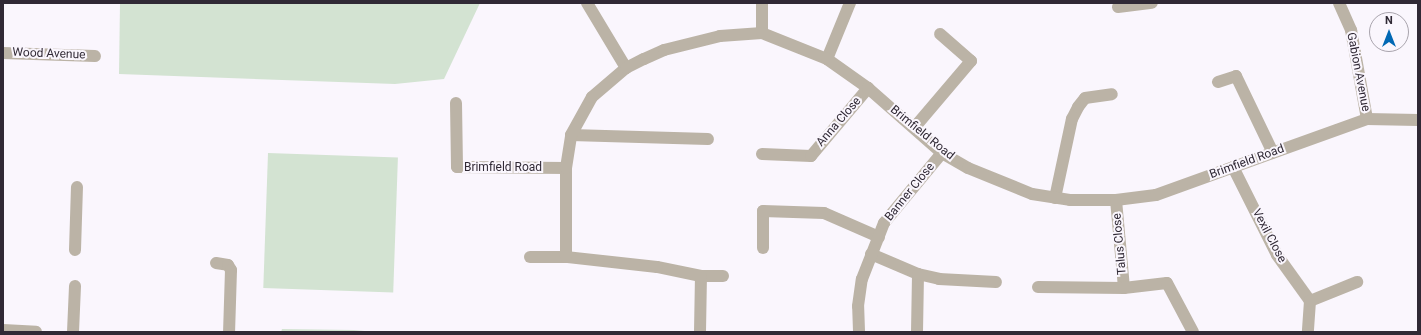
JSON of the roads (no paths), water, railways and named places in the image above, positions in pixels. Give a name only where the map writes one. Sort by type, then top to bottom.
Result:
[{"type":"street","points":[[587,3],[626,68]]},
{"type":"street","points":[[762,3],[762,33]]},
{"type":"street","points":[[827,59],[850,3]]},
{"type":"street","points":[[1118,7],[1152,3]]},
{"type":"street","name":"Gabion Avenue","points":[[1339,3],[1351,30],[1367,119]]},
{"type":"street","name":"Brimfield Road","points":[[566,257],[566,168],[571,135],[592,97],[626,68],[664,50],[720,36],[762,33],[827,59],[868,88],[942,153],[998,182],[1032,194],[1055,198],[1116,200],[1156,195],[1367,119],[1418,120]]},
{"type":"street","points":[[914,128],[971,61],[940,34]]},
{"type":"street","name":"Wood Avenue","points":[[3,52],[96,56]]},
{"type":"street","points":[[1218,82],[1236,76],[1273,153]]},
{"type":"street","name":"Anna Close","points":[[762,154],[811,156],[868,88]]},
{"type":"street","points":[[1055,198],[1072,119],[1078,107],[1085,98],[1112,94]]},
{"type":"street","name":"Brimfield Road","points":[[456,103],[457,167],[566,168]]},
{"type":"street","points":[[571,135],[708,139]]},
{"type":"street","name":"Banner Close","points":[[859,331],[859,299],[871,254],[884,223],[942,153]]},
{"type":"street","name":"Vexil Close","points":[[1233,167],[1277,256],[1310,301]]},
{"type":"street","points":[[75,250],[77,187]]},
{"type":"street","name":"Talus Close","points":[[1116,200],[1124,288]]},
{"type":"street","points":[[763,248],[763,211],[824,213],[879,237]]},
{"type":"street","points":[[871,254],[918,274],[939,279],[996,282]]},
{"type":"street","points":[[530,257],[566,257],[657,267],[701,276],[723,276]]},
{"type":"street","points":[[216,263],[228,265],[231,270],[229,332]]},
{"type":"street","points":[[917,332],[918,274]]},
{"type":"street","points":[[700,332],[701,276]]},
{"type":"street","points":[[1308,332],[1310,301],[1356,282]]},
{"type":"street","name":"Talus Close","points":[[1038,287],[1124,288],[1167,283],[1193,332]]},
{"type":"street","points":[[73,332],[74,286]]},
{"type":"street","points":[[3,330],[36,332]]}]
